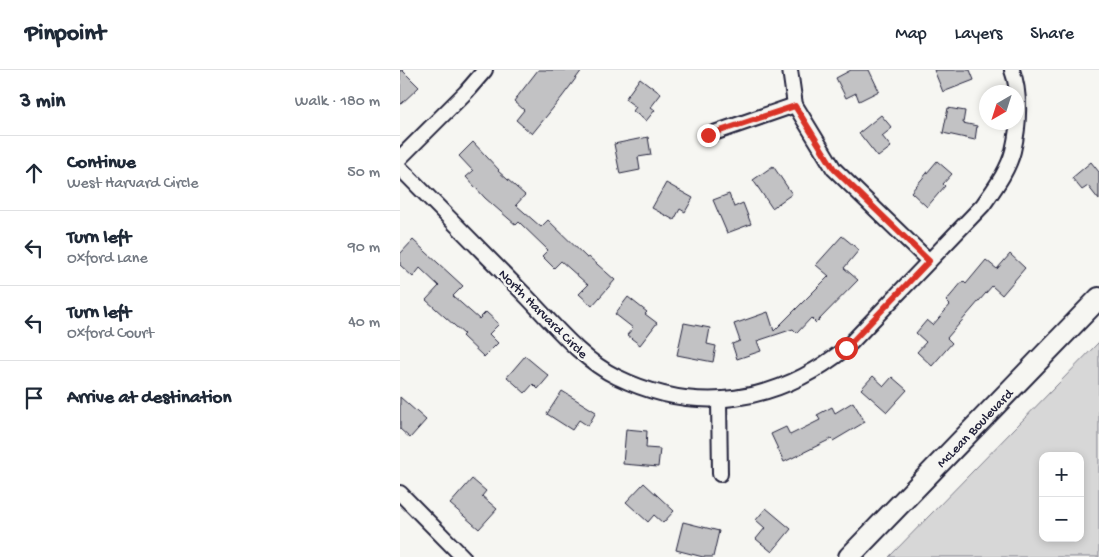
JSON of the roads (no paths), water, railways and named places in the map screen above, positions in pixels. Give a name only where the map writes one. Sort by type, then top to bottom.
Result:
[{"type":"main road","name":"McLean Boulevard","points":[[849,557],[1099,298]]},
{"type":"street","points":[[400,158],[466,92],[485,70]]},
{"type":"street","points":[[790,70],[795,106],[834,169],[929,261]]},
{"type":"street","name":"North Harvard Circle","points":[[400,168],[559,330],[596,364],[616,377],[649,390],[690,399],[719,400],[748,397],[774,390],[800,379],[828,362],[846,348],[983,205],[998,184],[1013,152],[1018,117],[1016,82],[1012,70]]},
{"type":"street","points":[[708,135],[795,106]]},
{"type":"street","points":[[719,400],[720,474]]},
{"type":"street","points":[[400,493],[463,557]]}]
